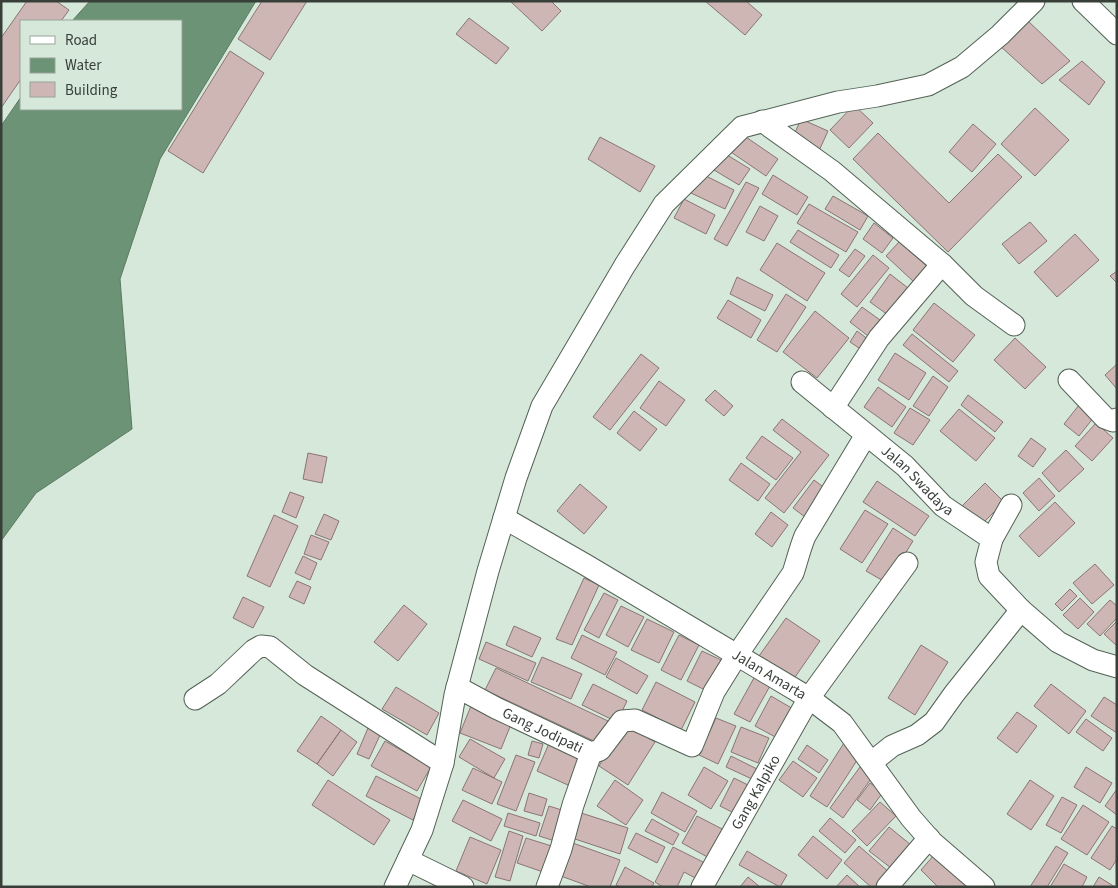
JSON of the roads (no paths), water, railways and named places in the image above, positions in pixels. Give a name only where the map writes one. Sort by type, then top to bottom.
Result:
[{"type":"street","points":[[394,887],[422,830],[443,763],[457,686],[488,571],[516,478],[542,406],[635,248],[664,204],[742,127],[838,102],[928,85],[962,67],[1000,35],[1034,1]]},
{"type":"street","points":[[1083,1],[1117,34]]},
{"type":"street","points":[[762,121],[832,171],[942,264],[974,296],[1014,325]]},
{"type":"street","points":[[833,408],[879,338],[942,264]]},
{"type":"street","points":[[1069,380],[1105,418],[1113,421],[1117,419]]},
{"type":"street","name":"Jalan Swadaya","points":[[802,382],[905,466],[943,506],[992,539]]},
{"type":"street","points":[[737,656],[793,573],[805,536],[866,435]]},
{"type":"street","points":[[1011,505],[992,539],[986,562],[988,576],[1021,610],[1058,642],[1093,660],[1115,664]]},
{"type":"street","name":"Jalan Amarta","points":[[504,518],[809,698],[842,723],[911,818],[929,838],[984,887]]},
{"type":"street","name":"Gang Kalpiko","points":[[702,887],[809,698],[907,563]]},
{"type":"street","points":[[872,762],[892,746],[917,734],[934,722],[1021,610]]},
{"type":"street","points":[[195,699],[218,684],[254,650],[261,646],[270,647],[305,676],[443,763]]},
{"type":"street","name":"Gang Jodipati","points":[[457,686],[496,708],[591,753],[600,750],[622,721],[635,720],[692,746],[714,692],[737,656]]},
{"type":"street","points":[[547,887],[561,850],[573,805],[591,753]]},
{"type":"street","points":[[886,887],[929,838]]},
{"type":"street","points":[[408,860],[463,887]]},
{"type":"water","points":[[90,1],[256,1],[160,159],[120,279],[132,429],[36,493],[1,541],[1,126],[20,98],[20,110],[182,110],[182,20],[73,20]]}]
